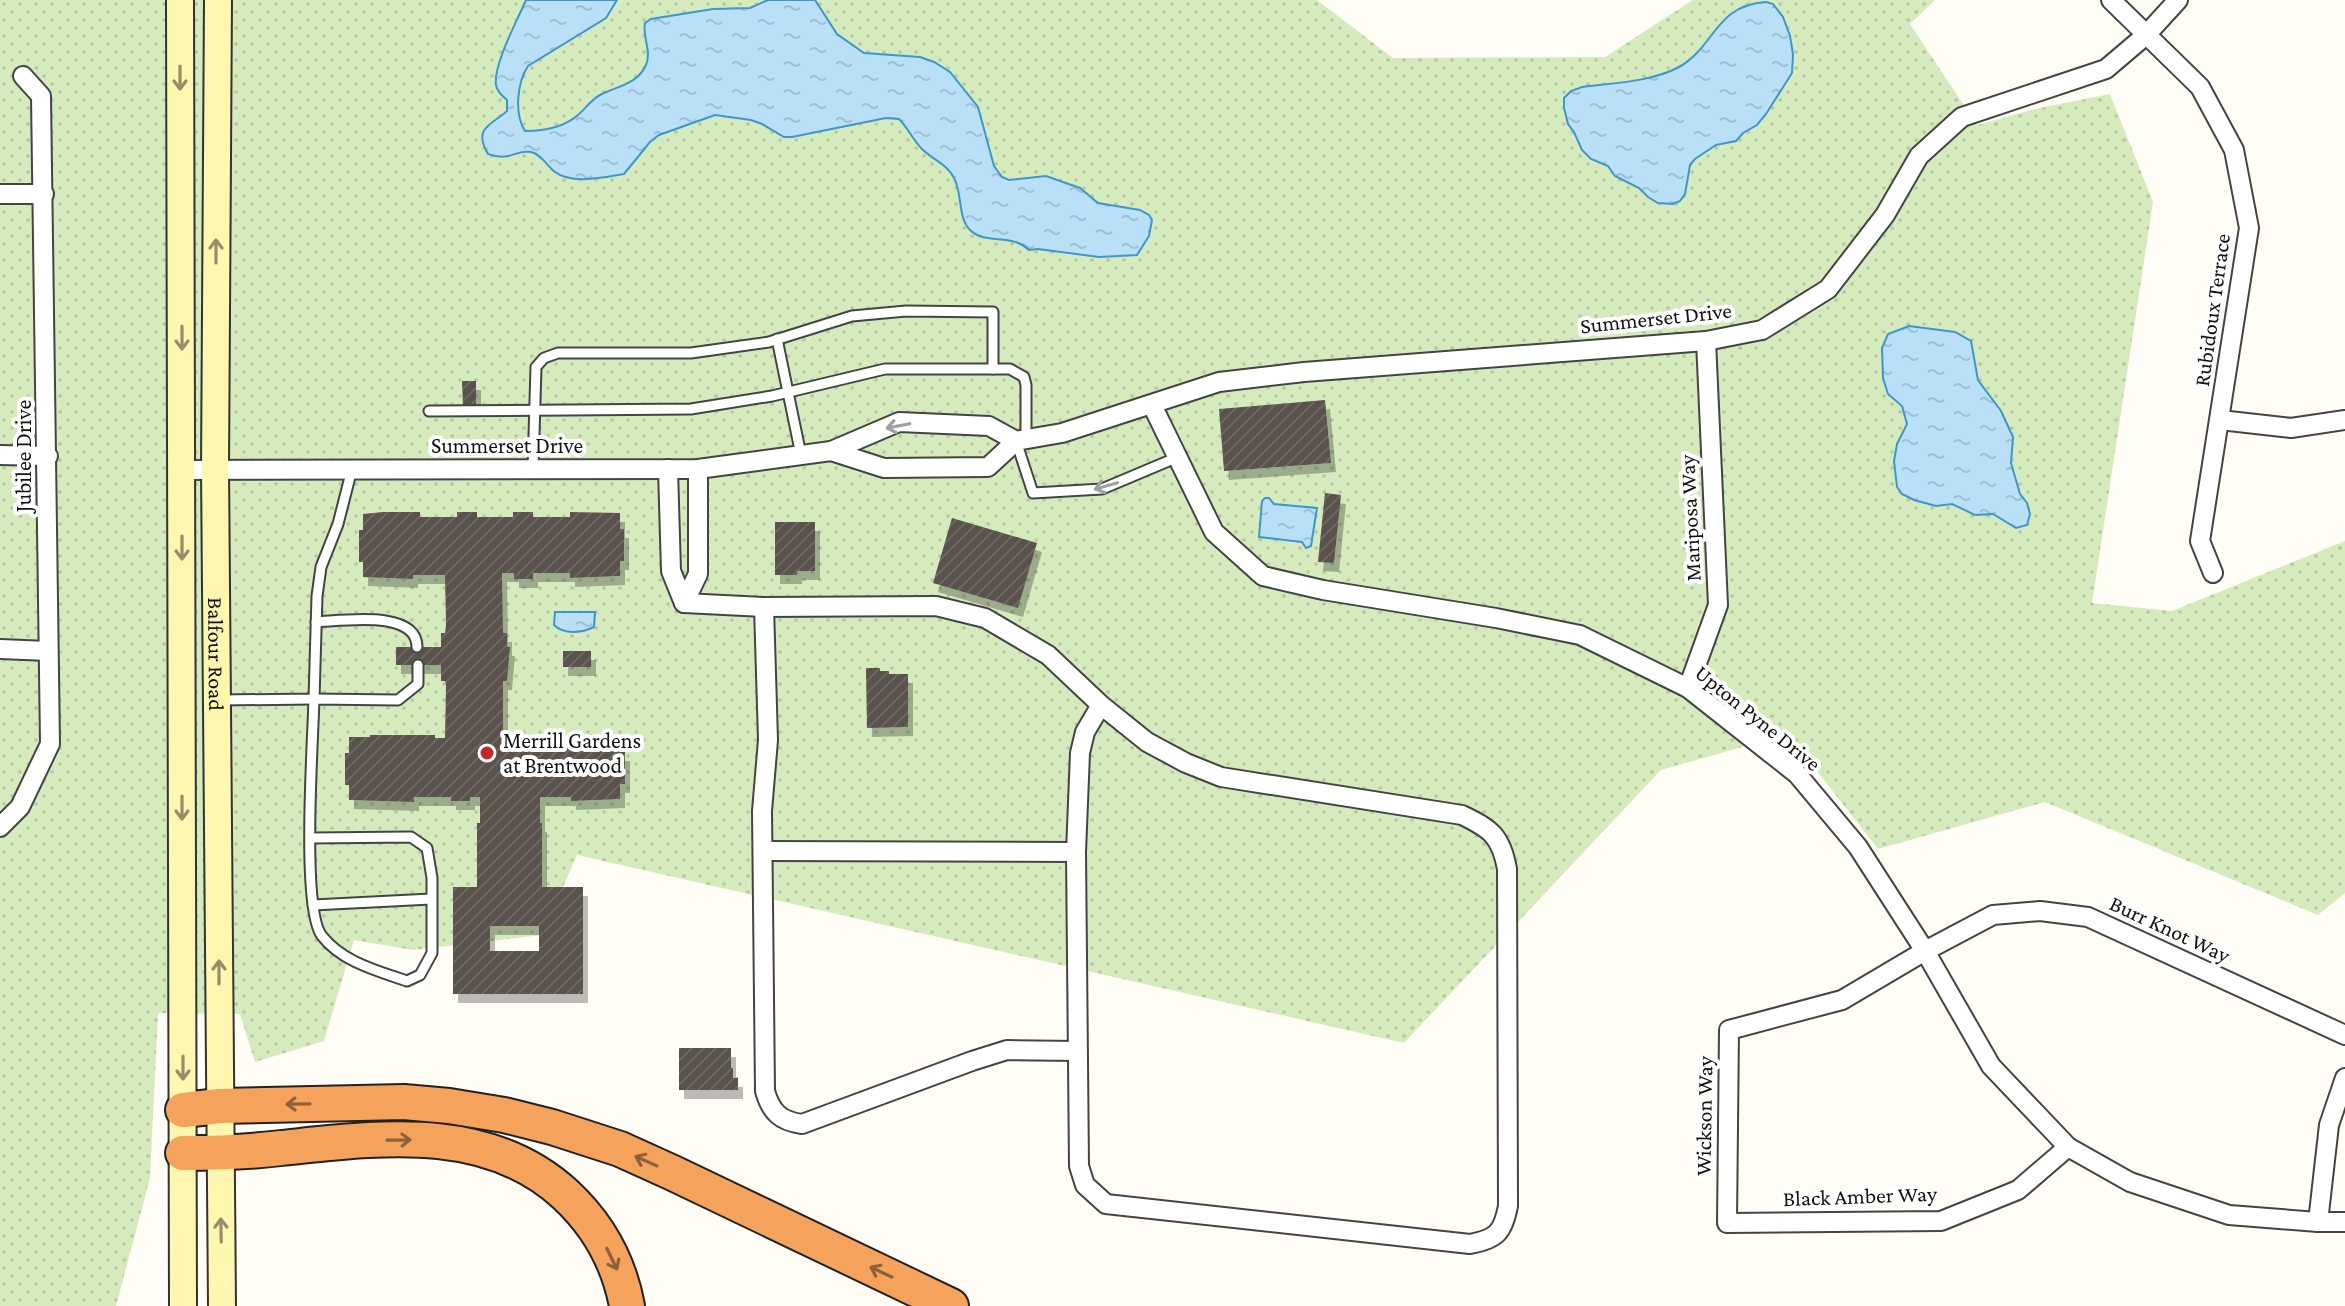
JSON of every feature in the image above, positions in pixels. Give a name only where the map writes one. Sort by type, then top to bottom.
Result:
[{"type":"highway","points":[[183,1110],[220,1106],[404,1102],[504,1115],[552,1127],[620,1149],[951,1306]]},
{"type":"highway","points":[[183,1153],[220,1153],[321,1142],[437,1140],[501,1154],[555,1185],[577,1206],[610,1254],[622,1281],[627,1306]]},
{"type":"main road","name":"Balfour Road","points":[[180,0],[183,1306]]},
{"type":"main road","name":"Balfour Road","points":[[218,0],[215,469],[222,1306]]},
{"type":"street","name":"Rubidoux Terrace","points":[[2111,0],[2200,87],[2234,150],[2249,228],[2200,541],[2213,573]]},
{"type":"street","name":"Summerset Drive","points":[[831,451],[884,468],[988,467],[1021,440],[1062,433],[1219,382],[1304,372],[1706,341],[1762,330],[1828,289],[1885,215],[1919,156],[1962,117],[2106,69],[2146,35],[2178,0]]},
{"type":"street","name":"Jubilee Drive","points":[[0,827],[20,807],[50,744],[41,96],[23,76]]},
{"type":"street","points":[[0,194],[44,194]]},
{"type":"street","name":"Mariposa Way","points":[[1688,688],[1718,605],[1706,341]]},
{"type":"street","name":"Upton Pyne Drive","points":[[1152,405],[1214,532],[1263,576],[1323,590],[1580,635],[1688,688],[1797,774],[1858,847],[1925,951],[1991,1066],[2068,1147],[2130,1182],[2229,1215],[2345,1222]]},
{"type":"street","points":[[2220,420],[2291,428],[2345,420]]},
{"type":"street","name":"Summerset Drive","points":[[182,470],[698,469],[831,451],[899,422],[989,426],[1021,440]]},
{"type":"street","points":[[0,455],[48,456]]},
{"type":"street","points":[[668,469],[671,571],[684,603]]},
{"type":"street","points":[[684,603],[698,574],[698,469]]},
{"type":"street","points":[[671,549],[698,549]]},
{"type":"street","points":[[684,603],[764,607],[936,606],[985,618],[1048,655],[1101,705],[1147,742],[1186,763],[1221,777],[1462,815],[1484,825],[1503,849],[1507,869],[1508,1206],[1505,1221],[1498,1233],[1488,1241],[1470,1244],[1106,1204],[1085,1185],[1079,1166],[1076,852],[1080,753],[1085,732],[1101,705]]},
{"type":"street","points":[[764,607],[768,740],[762,811],[762,969],[765,1091],[768,1103],[788,1122],[802,1124],[1007,1050],[1077,1051]]},
{"type":"street","points":[[0,649],[48,651]]},
{"type":"street","points":[[763,851],[1076,852]]},
{"type":"street","name":"Burr Knot Way","points":[[1925,951],[1993,915],[2040,911],[2088,917],[2345,1035]]},
{"type":"street","name":"Wickson Way","points":[[1727,1223],[1729,1030],[1842,1000],[1925,951]]},
{"type":"street","points":[[2318,1222],[2329,1125],[2345,1078]]},
{"type":"street","name":"Black Amber Way","points":[[1727,1223],[1941,1221],[2018,1190],[2068,1147]]},
{"type":"lane","points":[[533,469],[536,367],[544,358],[558,353],[691,353],[777,339],[852,316],[906,311],[993,312],[993,369]]},
{"type":"lane","points":[[777,339],[801,455]]},
{"type":"lane","points":[[429,411],[691,409],[786,392],[885,369],[1010,369],[1024,377],[1026,385],[1021,440],[1033,493],[1102,489],[1178,457]]},
{"type":"lane","points":[[311,838],[411,837],[427,848],[432,878],[432,953],[420,975],[407,981],[371,969],[338,953],[319,934],[313,905],[311,838],[317,596],[321,567],[338,524],[352,469]]},
{"type":"lane","points":[[316,622],[381,620],[409,626],[417,637],[417,647]]},
{"type":"lane","points":[[217,700],[398,700],[418,684],[418,665]]},
{"type":"lane","points":[[313,905],[431,899]]},
{"type":"green space","points":[[0,0],[1317,0],[1393,58],[1605,57],[1693,0],[1935,0],[1910,24],[1977,125],[2035,109],[2110,94],[2153,202],[2092,603],[2172,611],[2345,541],[2345,893],[2318,915],[2045,802],[1878,849],[1788,734],[1661,770],[1404,1043],[577,855],[542,935],[413,950],[354,940],[324,1041],[255,1062],[240,1014],[158,1013],[150,1178],[116,1306],[0,1306]]},
{"type":"water","points":[[526,0],[617,0],[606,18],[528,66],[518,98],[519,116],[525,131],[560,126],[578,115],[597,97],[637,77],[648,60],[644,28],[651,19],[713,9],[750,8],[768,0],[815,0],[837,34],[864,53],[920,57],[950,72],[978,107],[994,166],[1002,177],[1009,180],[1046,176],[1080,188],[1098,203],[1140,210],[1152,220],[1149,236],[1137,255],[1099,257],[1029,250],[1015,242],[977,235],[964,220],[957,185],[951,173],[922,149],[899,119],[886,118],[784,137],[751,120],[715,115],[659,135],[624,174],[589,179],[562,176],[531,152],[502,157],[488,154],[483,133],[507,111],[507,100],[496,85],[498,66]]},
{"type":"water","points":[[1766,2],[1773,4],[1783,17],[1790,36],[1792,73],[1757,125],[1736,141],[1716,145],[1695,159],[1690,165],[1685,194],[1680,201],[1658,203],[1639,188],[1615,176],[1608,166],[1591,159],[1582,150],[1568,124],[1564,108],[1564,98],[1571,91],[1644,79],[1679,67],[1691,59],[1736,11]]},
{"type":"water","points":[[1909,326],[1955,332],[1971,341],[1978,380],[2001,411],[2013,437],[2011,463],[2030,514],[2027,525],[2016,528],[1993,514],[1975,515],[1952,504],[1936,506],[1914,500],[1902,494],[1897,487],[1894,461],[1897,444],[1907,424],[1902,406],[1888,394],[1883,378],[1882,348],[1888,334]]},
{"type":"water","points":[[1265,498],[1274,504],[1317,508],[1311,546],[1306,548],[1302,542],[1259,537],[1262,501]]},
{"type":"water","points":[[555,612],[595,612],[594,627],[568,632],[554,625]]},
{"type":"building","points":[[462,381],[476,381],[476,406],[463,407]]},
{"type":"building","points":[[1325,400],[1331,463],[1224,471],[1219,409]]},
{"type":"building","points":[[1325,493],[1341,495],[1334,563],[1318,562]]},
{"type":"building","name":"Merrill Gardens at Brentwood","points":[[420,512],[420,517],[457,517],[457,512],[477,512],[477,517],[513,517],[513,512],[533,512],[533,517],[570,517],[570,512],[620,513],[620,529],[624,529],[624,561],[620,561],[620,576],[570,578],[570,573],[533,573],[533,579],[514,579],[514,573],[502,573],[503,633],[507,633],[507,647],[510,647],[507,681],[503,681],[503,738],[534,735],[534,738],[570,738],[570,734],[620,736],[620,752],[625,752],[625,784],[620,784],[620,799],[571,801],[571,797],[540,797],[542,887],[583,887],[583,994],[453,994],[453,887],[477,887],[480,797],[470,797],[470,801],[451,801],[451,797],[414,797],[414,802],[349,800],[349,785],[345,785],[345,753],[349,753],[349,737],[435,735],[435,738],[445,738],[446,685],[445,681],[441,681],[441,665],[396,665],[396,647],[441,647],[441,633],[445,633],[446,625],[445,575],[413,575],[413,579],[363,577],[363,562],[359,562],[359,530],[363,530],[363,514]],"holes":[[[490,926],[539,926],[539,951],[490,951]]]},
{"type":"building","points":[[952,518],[1037,543],[1018,608],[933,583]]},
{"type":"building","points":[[775,522],[815,522],[815,571],[775,575]]},
{"type":"building","points":[[563,651],[591,651],[591,667],[563,667]]},
{"type":"building","points":[[866,668],[880,668],[880,671],[889,671],[889,674],[908,674],[908,727],[867,728]]},
{"type":"building","points":[[679,1048],[731,1048],[731,1068],[733,1078],[738,1078],[738,1090],[679,1090]]},
{"type":"place","name":"Merrill Gardens at Brentwood","points":[[487,753]]}]
